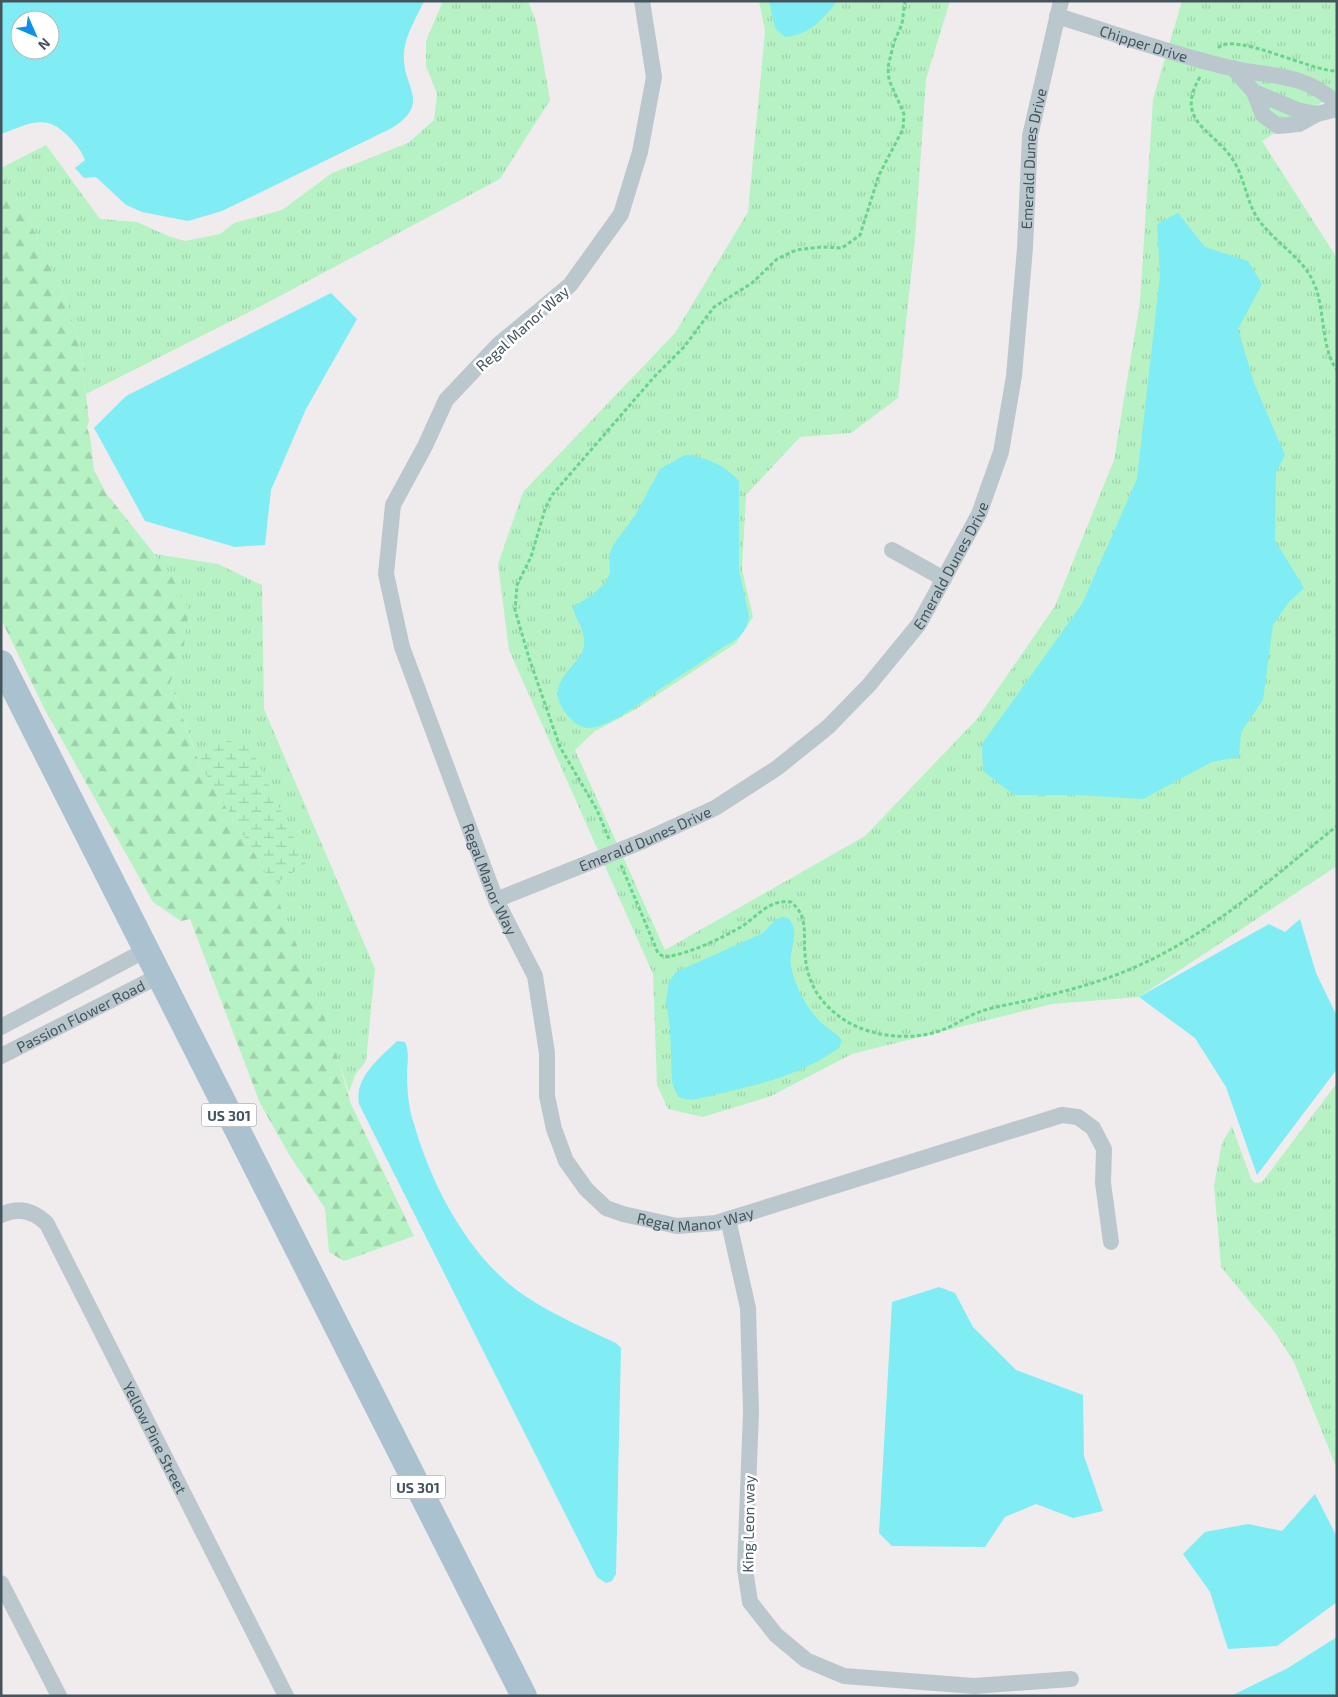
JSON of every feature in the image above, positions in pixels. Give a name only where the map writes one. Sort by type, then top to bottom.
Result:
[{"type":"main road","name":"US 301","points":[[1,664],[524,1696]]},
{"type":"street","name":"Regal Manor Way","points":[[642,1],[654,77],[640,152],[621,214],[570,285],[498,345],[446,400],[425,446],[393,504],[386,574],[402,647],[496,900],[535,976],[547,1053],[547,1096],[552,1121],[566,1160],[586,1190],[606,1208],[623,1214],[677,1226],[728,1219],[1062,1115],[1078,1117],[1093,1128],[1104,1149],[1103,1183],[1111,1242]]},
{"type":"street","name":"Emerald Dunes Drive","points":[[496,900],[615,852],[715,808],[777,768],[828,727],[869,685],[918,624],[979,514],[1001,452],[1014,376],[1025,248],[1030,136],[1059,8]]},
{"type":"street","name":"Chipper Drive","points":[[1059,8],[1232,68],[1289,76],[1325,92],[1337,104]]},
{"type":"street","points":[[1232,68],[1254,92],[1263,115],[1278,126],[1298,124],[1317,114],[1337,110]]},
{"type":"street","points":[[1297,110],[1306,84]]},
{"type":"street","points":[[1254,92],[1297,110],[1317,114]]},
{"type":"street","points":[[892,550],[944,579]]},
{"type":"street","name":"Passion Flower Road","points":[[1,1027],[146,950]]},
{"type":"street","name":"Passion Flower Road","points":[[1,1056],[159,976]]},
{"type":"street","name":"Yellow Pine Street","points":[[1,1215],[16,1210],[25,1210],[41,1218],[47,1224],[286,1696]]},
{"type":"street","name":"King Leon way","points":[[728,1219],[748,1308],[751,1412],[745,1569],[750,1602],[776,1635],[806,1660],[844,1676],[974,1686],[1071,1679]]},
{"type":"street","points":[[1,1583],[59,1696]]},
{"type":"path","points":[[905,1],[902,24],[894,42],[888,67],[889,80],[904,114],[903,129],[879,174],[860,234],[842,248],[796,250],[778,259],[752,283],[714,307],[684,347],[656,376],[552,495],[545,509],[531,557],[517,585],[515,610],[528,658],[560,747],[597,810],[658,953],[664,957],[710,942],[743,926],[775,902],[791,902],[803,916],[805,923],[805,954],[810,983],[823,1004],[856,1028],[874,1033],[922,1035],[947,1028],[968,1016],[987,1009],[1060,992],[1126,971],[1166,953],[1201,933],[1337,826]]},
{"type":"path","points":[[1337,71],[1304,64],[1265,50],[1227,43],[1220,45],[1209,61],[1190,100],[1191,112],[1199,124],[1225,149],[1237,168],[1249,200],[1260,221],[1305,266],[1315,285],[1330,357],[1337,370]]},
{"type":"green space","points":[[443,1],[528,1],[536,21],[550,100],[500,179],[261,306],[86,394],[81,352],[68,305],[29,220],[1,174],[1,168],[46,145],[100,219],[137,222],[168,236],[185,241],[220,234],[234,223],[282,210],[332,173],[408,143],[434,120],[437,94],[426,66],[426,41]]},
{"type":"green space","points":[[759,1],[950,1],[926,79],[915,239],[898,398],[851,433],[800,437],[746,495],[742,569],[753,617],[736,643],[633,711],[595,731],[575,750],[665,950],[865,836],[977,719],[1055,606],[1114,460],[1140,302],[1153,99],[1182,1],[1337,1],[1337,93],[1262,141],[1337,258],[1337,866],[1139,997],[1052,1004],[852,1054],[771,1096],[703,1117],[668,1109],[657,1085],[653,974],[509,650],[498,564],[523,492],[675,333],[748,212],[765,31]]},
{"type":"green space","points":[[1,174],[29,220],[68,305],[81,352],[89,421],[87,428],[90,436],[94,470],[106,493],[171,575],[189,610],[184,645],[170,683],[200,765],[263,867],[272,886],[311,979],[335,1049],[351,1104],[414,1236],[344,1261],[329,1252],[325,1208],[290,1156],[260,1103],[190,919],[181,921],[153,902],[44,708],[1,619]]},
{"type":"green space","points":[[155,554],[218,564],[262,585],[264,709],[375,969],[366,1061],[355,1075],[349,1092],[311,979],[272,886],[305,864],[225,740],[197,756],[170,683],[184,645]]},
{"type":"green space","points":[[225,740],[250,746],[306,864],[272,886],[263,867],[200,765],[197,756]]},
{"type":"green space","points":[[1337,1083],[1337,1263],[1335,1264],[1337,1272],[1337,1469],[1294,1362],[1274,1331],[1221,1267],[1214,1185],[1222,1143],[1232,1126],[1251,1179],[1255,1183],[1262,1182]]},
{"type":"water","points":[[1,1],[424,1],[405,46],[404,65],[413,102],[411,110],[404,119],[392,128],[222,211],[188,221],[142,212],[126,205],[96,177],[84,178],[75,168],[85,160],[76,145],[61,129],[45,122],[29,124],[1,134]]},
{"type":"water","points":[[769,1],[837,1],[808,30],[794,36],[785,37],[775,28]]},
{"type":"water","points":[[1178,213],[1205,247],[1248,261],[1262,284],[1238,329],[1254,383],[1285,455],[1276,473],[1275,540],[1304,588],[1288,603],[1273,625],[1263,700],[1241,732],[1239,757],[1212,762],[1143,799],[1079,795],[1014,795],[983,771],[982,744],[1082,604],[1137,479],[1160,276],[1157,224]]},
{"type":"water","points":[[331,293],[357,319],[306,409],[271,490],[265,545],[235,547],[145,521],[94,428],[126,396]]},
{"type":"water","points":[[685,455],[700,457],[715,463],[739,481],[739,570],[749,616],[748,622],[744,631],[732,642],[631,710],[600,726],[590,728],[579,725],[561,707],[558,696],[562,680],[577,661],[584,647],[581,627],[573,607],[592,595],[606,582],[610,572],[609,555],[614,544],[636,514],[660,469]]},
{"type":"water","points":[[782,917],[788,918],[794,929],[791,966],[799,991],[813,1014],[842,1041],[839,1048],[805,1068],[769,1081],[692,1100],[680,1098],[675,1091],[672,1081],[670,1028],[666,1002],[669,982],[676,972],[763,933],[775,920]]},
{"type":"water","points":[[1300,919],[1316,973],[1336,1014],[1337,1069],[1257,1175],[1226,1087],[1195,1038],[1139,997],[1269,924],[1285,932]]},
{"type":"water","points":[[397,1041],[405,1042],[407,1046],[409,1100],[412,1119],[422,1148],[443,1196],[470,1242],[505,1281],[525,1296],[559,1316],[616,1343],[621,1348],[616,1574],[612,1581],[606,1583],[597,1577],[359,1104],[358,1094],[364,1077],[376,1061]]},
{"type":"water","points":[[939,1287],[955,1293],[973,1327],[1016,1370],[1083,1395],[1084,1456],[1103,1511],[1073,1518],[1036,1504],[1005,1517],[985,1547],[892,1546],[879,1533],[892,1302]]},
{"type":"water","points":[[1315,1494],[1337,1537],[1337,1602],[1277,1646],[1228,1649],[1210,1592],[1183,1554],[1205,1532],[1248,1524],[1282,1531]]},
{"type":"water","points":[[1337,1637],[1337,1696],[1231,1696],[1286,1669]]}]
